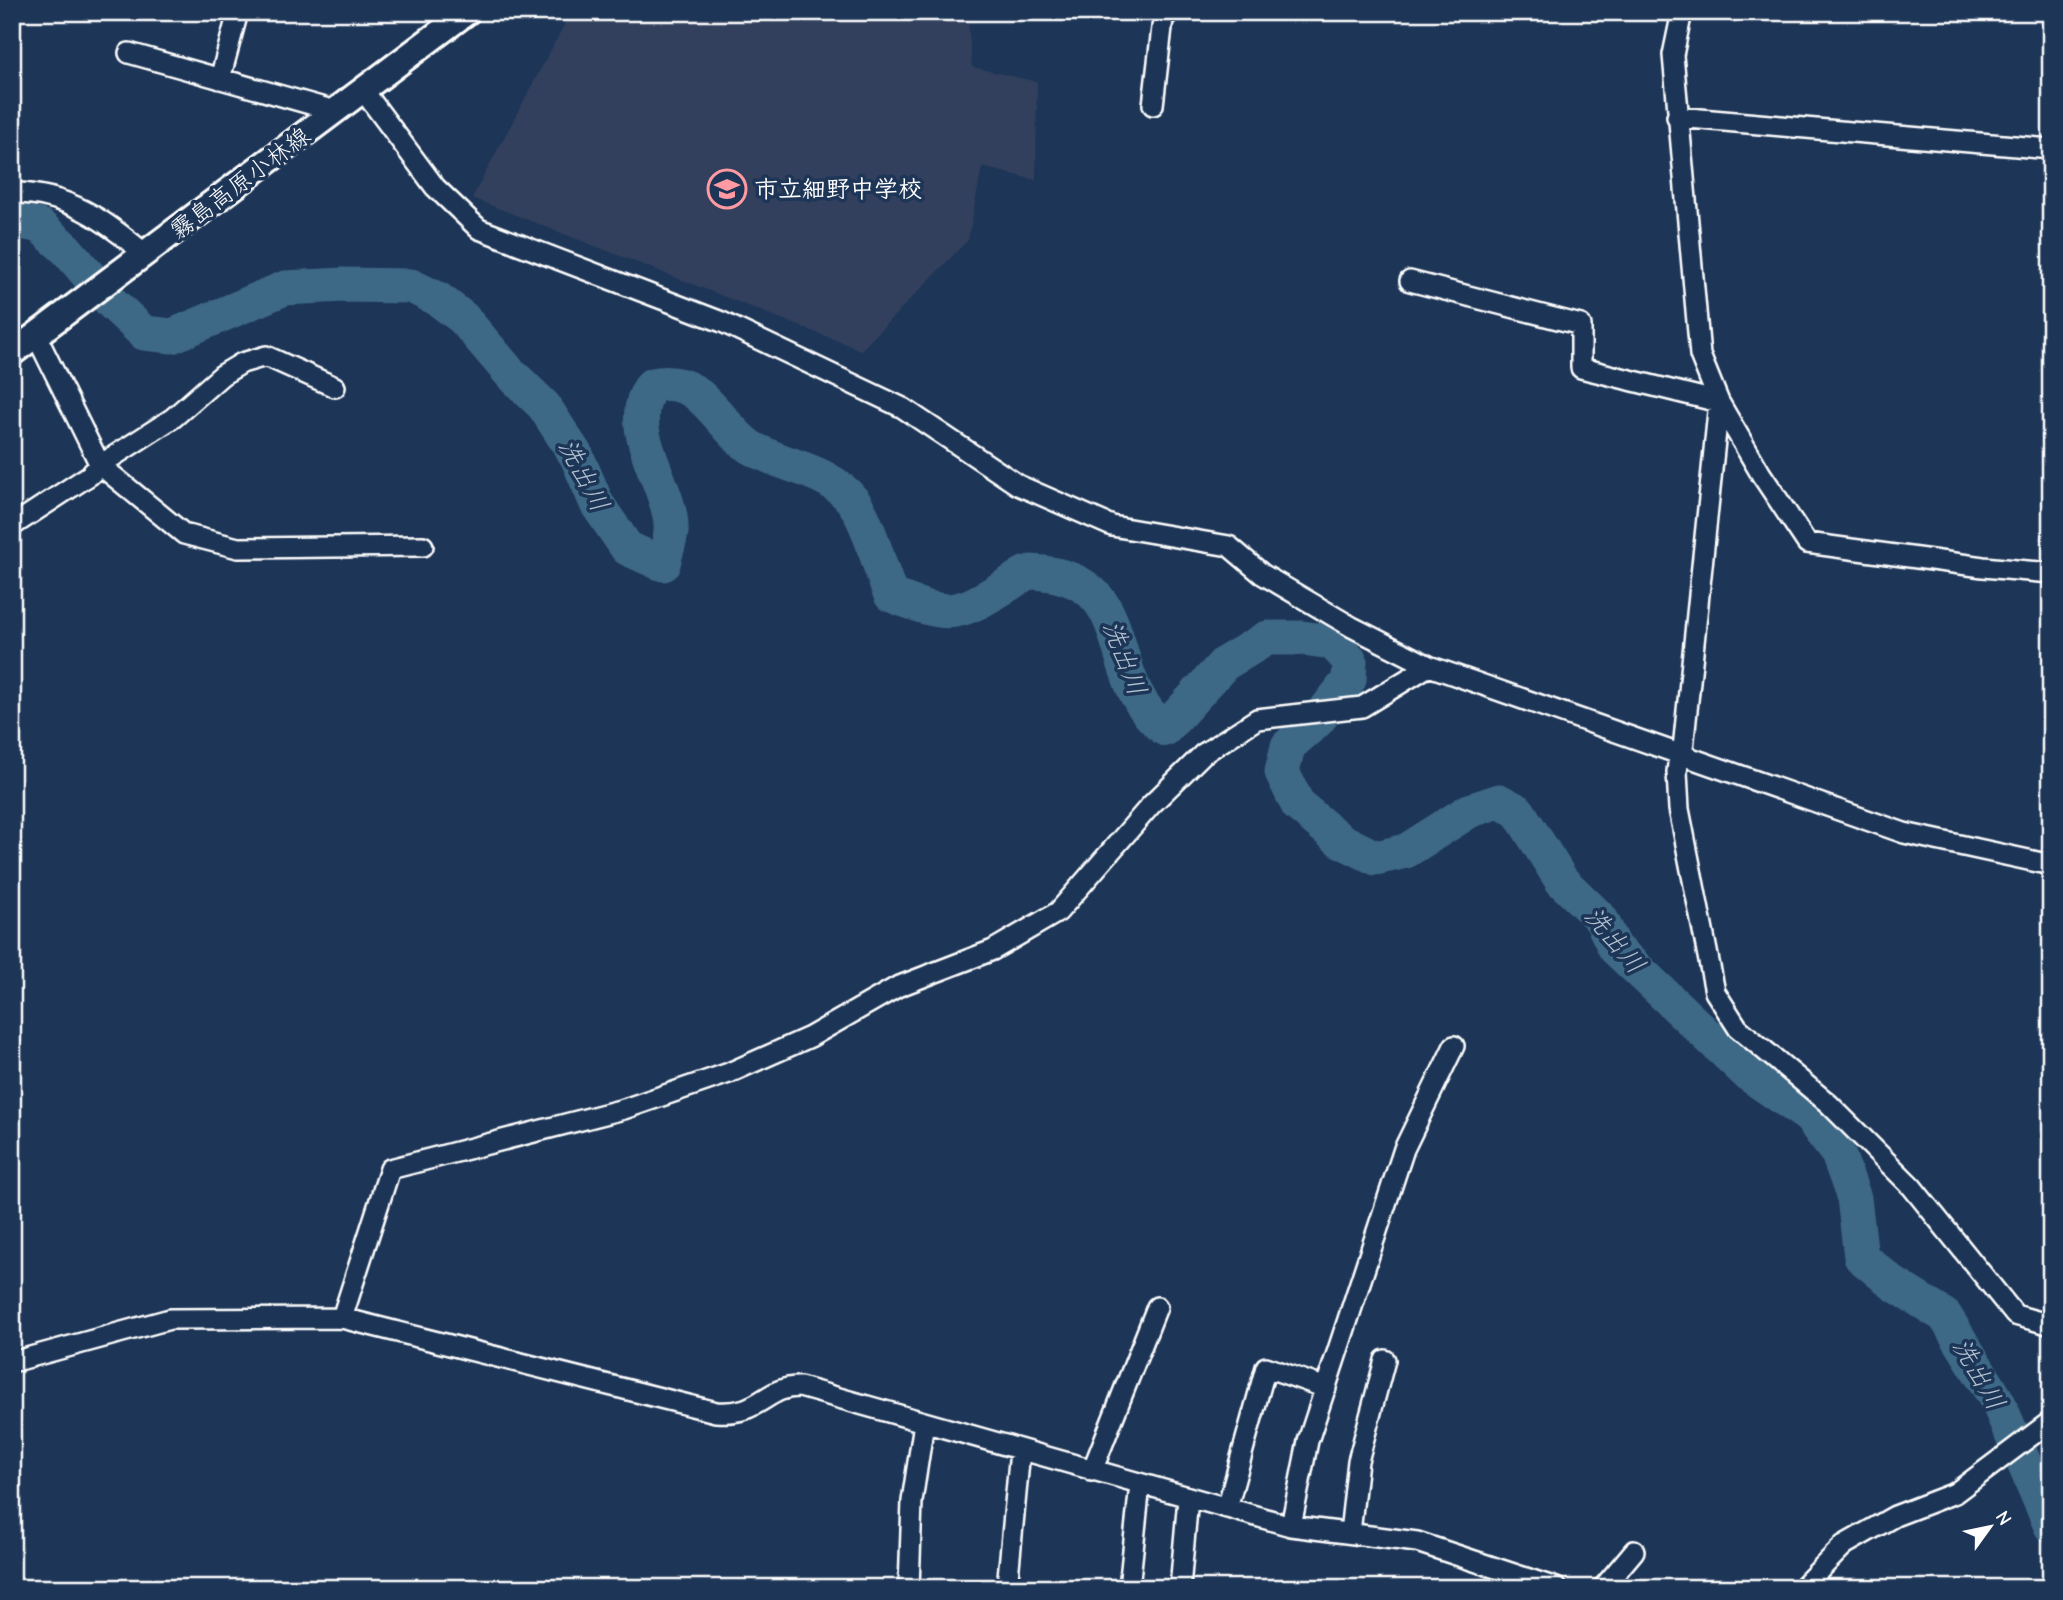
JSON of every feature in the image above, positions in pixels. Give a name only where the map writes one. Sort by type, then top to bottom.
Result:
[{"type":"main road","name":"霧島高原小林線","points":[[12,353],[467,12]]},
{"type":"street","points":[[220,79],[238,12]]},
{"type":"street","points":[[1153,105],[1163,19],[1170,12]]},
{"type":"street","points":[[1682,12],[1673,55],[1700,355],[1719,401],[1760,474],[1807,543],[1983,567],[2051,573]]},
{"type":"street","points":[[130,53],[335,111]]},
{"type":"street","points":[[363,90],[435,187],[479,229],[722,322],[903,408],[1018,485],[1112,526],[1229,546],[1262,574],[1352,627],[1429,666],[1904,833],[2051,865]]},
{"type":"street","points":[[1677,117],[2051,149]]},
{"type":"street","points":[[12,193],[33,193],[66,201],[111,226],[139,258]]},
{"type":"street","points":[[1410,281],[1581,325],[1581,368],[1719,401]]},
{"type":"street","points":[[39,333],[100,465],[184,534],[238,548],[423,546]]},
{"type":"street","points":[[12,526],[173,418],[222,375],[242,363],[266,356],[335,387]]},
{"type":"street","points":[[1719,401],[1684,749],[1679,756],[1679,809],[1715,992],[1738,1028],[1829,1104],[1912,1186],[2015,1315],[2051,1325]]},
{"type":"street","points":[[342,1318],[390,1169],[624,1109],[729,1073],[810,1037],[897,987],[993,950],[1058,912],[1150,805],[1203,754],[1257,719],[1362,706],[1429,666]]},
{"type":"street","points":[[1291,1525],[1308,1441],[1404,1149],[1454,1046]]},
{"type":"street","points":[[1092,1471],[1157,1307]]},
{"type":"street","points":[[12,1362],[170,1319],[342,1318],[716,1412],[744,1411],[785,1387],[800,1387],[1291,1525],[1417,1542],[1556,1588]]},
{"type":"street","points":[[1350,1533],[1358,1461],[1385,1360]]},
{"type":"street","points":[[1227,1508],[1266,1367],[1326,1388]]},
{"type":"street","points":[[909,1588],[912,1501],[923,1423]]},
{"type":"street","points":[[1802,1588],[1844,1545],[1895,1516],[1955,1493],[2049,1423]]},
{"type":"street","points":[[1007,1588],[1020,1451]]},
{"type":"street","points":[[1129,1588],[1140,1484]]},
{"type":"street","points":[[1180,1588],[1188,1498]]},
{"type":"street","points":[[1603,1588],[1634,1552]]},
{"type":"shaded area","name":"市立細野中学校","points":[[571,12],[967,12],[972,67],[1037,82],[1036,180],[982,167],[968,240],[861,350],[472,198]]},
{"type":"waterway","name":"洗出川","points":[[12,220],[40,226],[66,249],[112,303],[144,333],[172,336],[285,288],[411,286],[438,299],[463,318],[509,372],[544,406],[577,457],[597,504],[627,548],[663,564],[671,532],[670,515],[644,439],[641,420],[643,402],[652,385],[673,384],[688,388],[701,397],[750,447],[818,475],[843,490],[859,511],[891,595],[927,608],[952,610],[976,603],[1029,572],[1067,578],[1090,591],[1105,610],[1131,683],[1144,707],[1165,729],[1224,664],[1267,638],[1302,638],[1332,642],[1350,661],[1349,680],[1317,721],[1288,746],[1282,772],[1298,805],[1340,840],[1376,858],[1406,851],[1469,811],[1499,801],[1518,811],[1562,881],[1601,919],[1615,948],[1747,1073],[1809,1116],[1838,1154],[1854,1198],[1861,1257],[1894,1284],[1945,1316],[1998,1402],[2051,1526]]},
{"type":"place","name":"市立細野中学校","points":[[727,189]]}]
